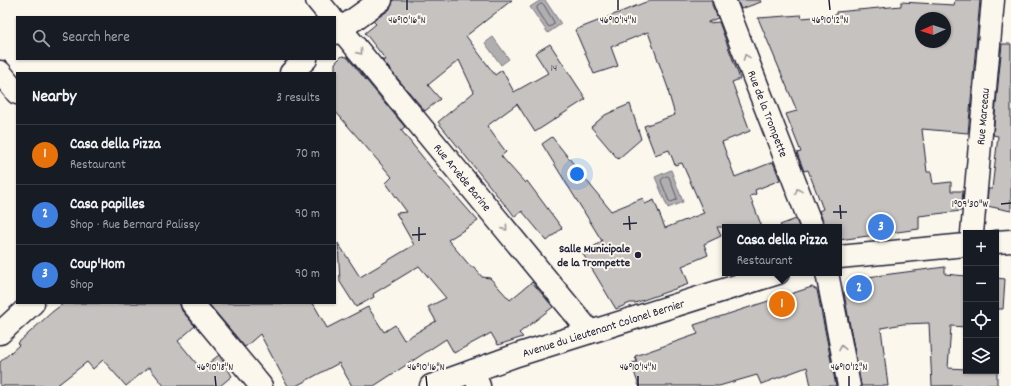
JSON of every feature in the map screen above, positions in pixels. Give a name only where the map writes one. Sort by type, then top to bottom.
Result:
[{"type":"street","name":"Rue Arvède Barine","points":[[317,0],[329,16]]},
{"type":"street","points":[[336,24],[380,0]]},
{"type":"street","name":"Rue de la Trompette","points":[[724,0],[811,224]]},
{"type":"street","name":"Rue Marceau","points":[[972,230],[993,0]]},
{"type":"street","name":"Rue Arvède Barine","points":[[336,26],[590,332]]},
{"type":"street","points":[[291,72],[305,60]]},
{"type":"street","points":[[0,72],[16,92]]},
{"type":"street","points":[[999,242],[1011,241]]},
{"type":"street","points":[[842,257],[963,245]]},
{"type":"street","name":"Avenue du Lieutenant Colonel Bernier","points":[[431,386],[476,378],[517,355],[768,276]]},
{"type":"street","points":[[828,276],[849,386]]},
{"type":"street","points":[[0,333],[32,304]]},
{"type":"street","points":[[193,304],[261,386]]},
{"type":"water","points":[[541,0],[545,0],[561,24],[548,33],[530,7]]},
{"type":"water","points":[[493,37],[509,59],[501,65],[485,43]]},
{"type":"water","points":[[671,170],[683,202],[668,208],[655,177]]},
{"type":"building","points":[[393,0],[512,0],[466,36],[495,75],[502,70],[514,92],[548,73],[535,53],[550,44],[586,99],[535,132],[517,104],[487,126],[506,152],[501,156],[525,183],[527,181],[562,228],[547,241],[522,211],[515,217],[438,122],[474,92],[459,60],[428,85],[440,99],[425,111],[382,60],[386,60],[365,33],[376,24],[373,21],[389,10]]},
{"type":"building","points":[[651,0],[712,0],[712,5],[718,18],[708,23],[719,22],[740,79],[732,82],[750,131],[722,142],[735,177],[773,162],[780,180],[755,190],[756,194],[750,196],[761,224],[722,224],[722,227],[717,227],[721,236],[704,244],[708,255],[682,266],[689,284],[616,309],[583,254],[602,241],[542,144],[552,137],[611,211],[643,198],[645,204],[654,200],[665,228],[704,213],[682,163],[675,165],[669,150],[655,155],[644,126],[675,115],[669,91],[648,32],[611,47],[618,66],[594,74],[575,30]]},
{"type":"building","points":[[737,0],[760,0],[761,2],[741,9]]},
{"type":"building","points":[[955,0],[980,0],[968,133],[922,129],[927,172],[931,172],[933,184],[951,182],[951,191],[963,191],[961,211],[919,216],[919,229],[842,240],[842,224],[824,224],[819,211],[823,209],[808,170],[804,171],[797,153],[801,152],[786,114],[797,111],[758,18],[801,15],[802,18],[836,15],[836,12],[901,6],[901,2],[954,5]]},
{"type":"building","points":[[1002,44],[1011,44],[1011,211],[987,206],[988,189],[992,189],[998,136],[993,135]]},
{"type":"building","points":[[342,56],[347,57],[405,127],[401,130],[441,180],[478,221],[448,240],[471,267],[474,267],[482,277],[490,278],[510,300],[532,282],[553,307],[519,333],[523,337],[498,345],[491,333],[454,353],[446,339],[374,386],[352,386],[339,363],[296,386],[288,386],[260,334],[245,347],[209,304],[314,304],[327,328],[368,307],[384,332],[395,325],[404,340],[436,321],[428,307],[446,298],[419,266],[373,294],[374,297],[356,307],[340,282],[338,243],[360,277],[414,245],[396,213],[407,212],[386,183],[392,177],[336,112],[335,63]]},
{"type":"building","points":[[630,104],[641,139],[618,159],[591,127],[605,115]]},
{"type":"building","points":[[796,219],[798,224],[783,224]]},
{"type":"building","points":[[945,267],[945,274],[963,276],[963,327],[951,326],[948,368],[963,369],[963,374],[997,374],[997,385],[932,386],[929,323],[903,324],[881,328],[888,386],[861,386],[844,293],[852,279]]},
{"type":"building","points":[[999,278],[1005,279],[1003,309],[999,309]]},
{"type":"building","points":[[812,287],[817,290],[836,386],[811,386],[807,367],[761,384],[757,375],[719,386],[639,386],[631,363],[637,362],[635,356],[698,334],[694,325]]},
{"type":"building","points":[[63,304],[180,304],[182,311],[195,326],[178,341],[201,369],[219,355],[232,376],[220,386],[164,386],[149,367],[126,386],[103,360],[93,369],[87,362],[56,386],[0,386],[0,362],[19,345],[18,343]]},
{"type":"place","name":"Coup'Hom","points":[[881,227]]},
{"type":"place","name":"Salle Municipale de la Trompette","points":[[638,255]]},
{"type":"place","name":"Casa papilles","points":[[859,288]]},
{"type":"place","name":"Casa della Pizza","points":[[782,304]]}]
